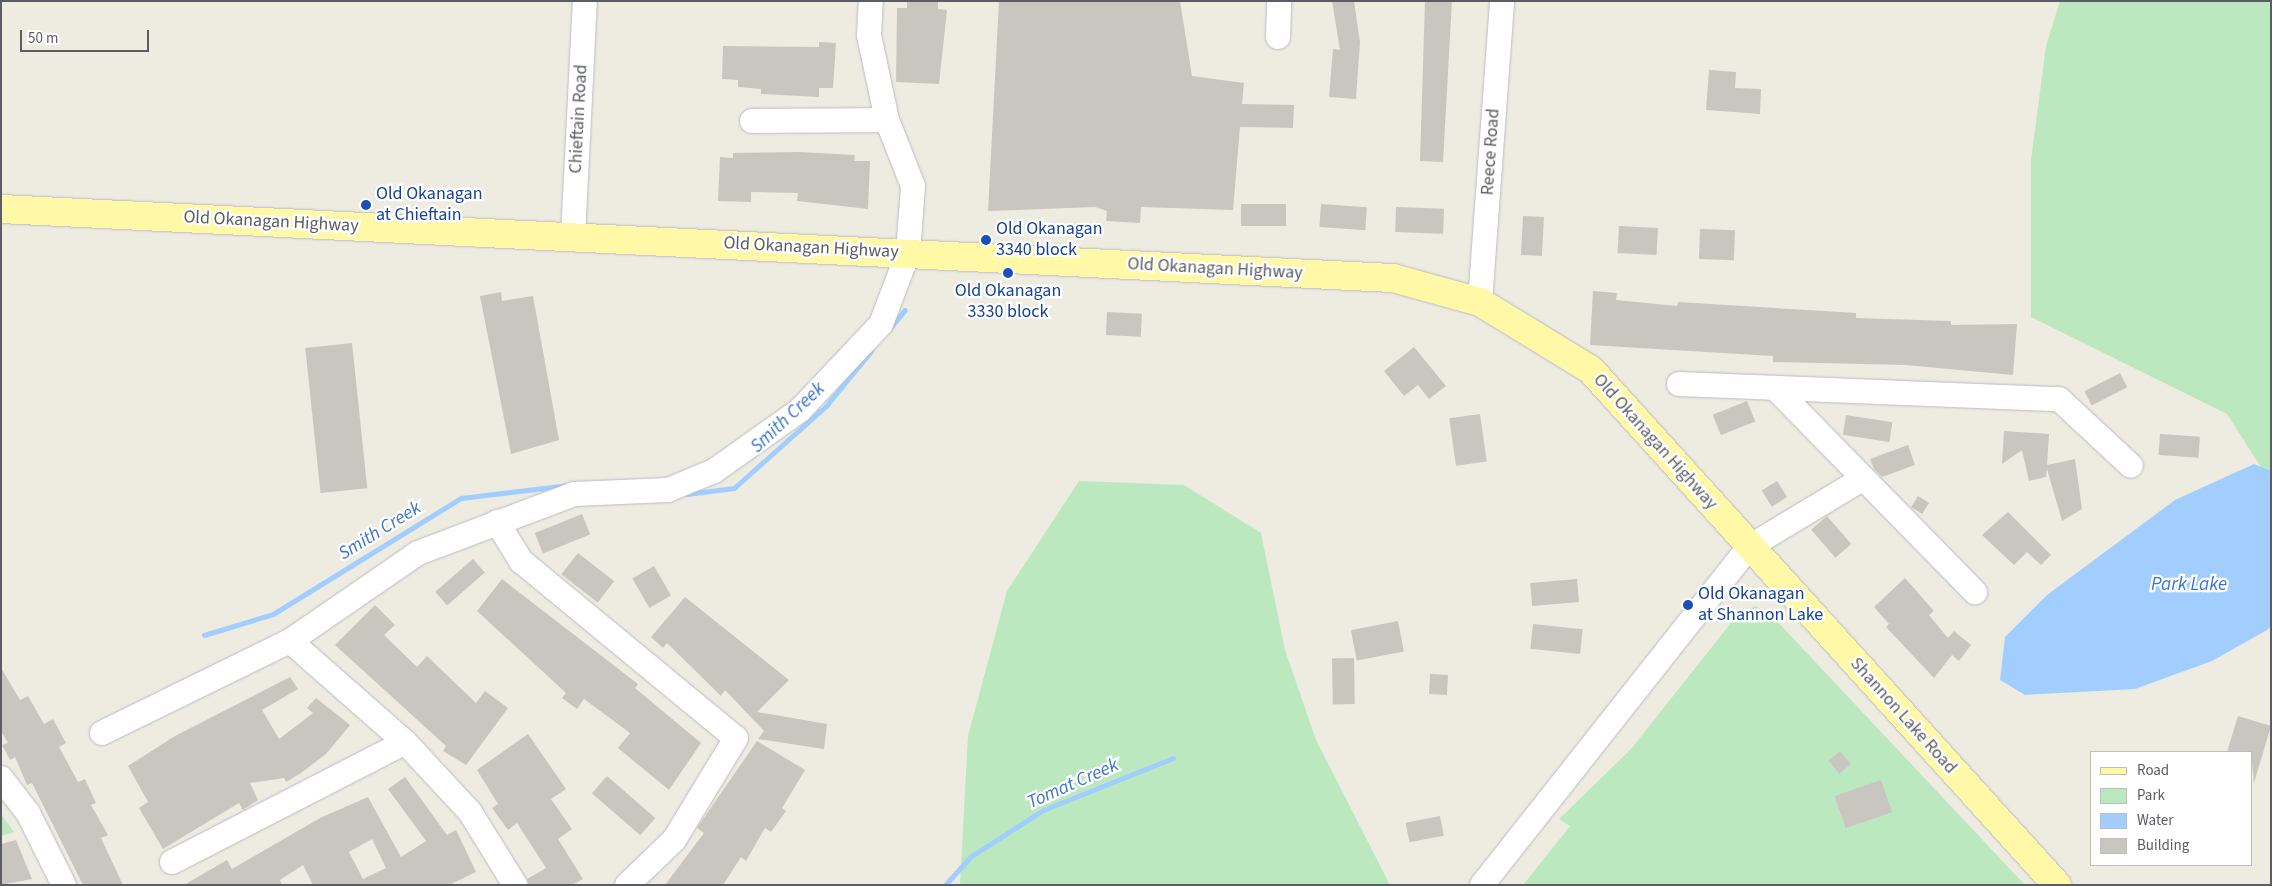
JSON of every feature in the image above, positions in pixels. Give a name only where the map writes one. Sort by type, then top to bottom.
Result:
[{"type":"main road","name":"Old Okanagan Highway","points":[[1,209],[1394,278],[1480,302],[1591,370],[1749,547]]},
{"type":"main road","name":"Shannon Lake Road","points":[[1749,547],[2058,885]]},
{"type":"street","name":"Chieftain Road","points":[[573,236],[585,1]]},
{"type":"street","points":[[102,733],[290,640],[418,553],[574,494],[668,490],[714,471],[800,410],[881,324],[908,253],[913,186],[886,120],[869,34],[871,1]]},
{"type":"street","points":[[1278,37],[1280,1]]},
{"type":"street","name":"Reece Road","points":[[1480,302],[1502,1]]},
{"type":"street","points":[[752,121],[886,120]]},
{"type":"street","points":[[1679,384],[2059,400],[2131,466]]},
{"type":"street","points":[[1775,388],[1862,479],[1975,592]]},
{"type":"street","points":[[1482,885],[1749,547],[1862,479]]},
{"type":"street","points":[[497,522],[522,561],[736,738],[674,840],[627,885]]},
{"type":"street","points":[[290,640],[405,742],[470,812],[515,885]]},
{"type":"street","points":[[172,862],[405,742]]},
{"type":"street","points":[[1,778],[28,813],[64,885]]},
{"type":"green space","points":[[2060,1],[2271,1],[2271,483],[2227,414],[2031,317],[2031,160],[2046,46]]},
{"type":"green space","points":[[1079,481],[1184,485],[1261,533],[1285,650],[1316,740],[1390,885],[960,885],[968,736],[1007,591]]},
{"type":"green space","points":[[1756,606],[1773,617],[2025,885],[1523,885],[1570,826],[1559,819],[1631,749],[1738,614]]},
{"type":"green space","points":[[1,814],[14,832],[1,836]]},
{"type":"water","name":"Park Lake","points":[[2254,464],[2271,471],[2271,626],[2267,630],[2212,661],[2135,689],[2025,695],[2000,680],[2005,637],[2047,595],[2175,500]]},
{"type":"building","points":[[907,1],[938,1],[938,9],[947,10],[939,84],[896,82],[897,8],[907,8]]},
{"type":"building","points":[[999,1],[1180,1],[1192,76],[1244,83],[1242,104],[1294,105],[1293,128],[1240,127],[1233,210],[1141,207],[1140,223],[1106,221],[1107,211],[1095,207],[988,211]]},
{"type":"building","points":[[1332,1],[1354,1],[1360,42],[1356,99],[1329,97],[1333,49],[1340,50]]},
{"type":"building","points":[[1425,1],[1452,1],[1443,162],[1420,161]]},
{"type":"building","points":[[819,42],[836,43],[833,88],[819,88],[819,97],[761,94],[761,89],[738,87],[738,80],[722,79],[723,46],[819,47]]},
{"type":"building","points":[[1709,70],[1736,72],[1735,88],[1761,89],[1760,114],[1706,110]]},
{"type":"building","points":[[799,152],[855,155],[854,161],[870,161],[868,209],[797,201],[798,193],[751,192],[751,202],[718,201],[720,157],[733,158],[733,153]]},
{"type":"building","points":[[1241,204],[1286,204],[1286,226],[1241,226]]},
{"type":"building","points":[[1321,204],[1367,207],[1365,230],[1319,227]]},
{"type":"building","points":[[1396,207],[1444,209],[1443,234],[1395,232]]},
{"type":"building","points":[[1523,216],[1544,217],[1542,256],[1521,255]]},
{"type":"building","points":[[1619,226],[1658,228],[1657,255],[1618,253]]},
{"type":"building","points":[[1700,229],[1735,230],[1734,260],[1699,259]]},
{"type":"building","points":[[1593,291],[1617,293],[1616,300],[1677,306],[1678,302],[1856,313],[1856,318],[1951,321],[1951,325],[2017,324],[2013,375],[1906,365],[1773,362],[1773,356],[1590,345]]},
{"type":"building","points":[[501,292],[502,301],[533,296],[559,440],[511,454],[480,296]]},
{"type":"building","points":[[1107,312],[1142,314],[1141,337],[1106,335]]},
{"type":"building","points":[[352,343],[367,488],[321,493],[305,348]]},
{"type":"building","points":[[1414,347],[1446,386],[1429,399],[1418,385],[1404,396],[1384,371]]},
{"type":"building","points":[[2120,373],[2127,387],[2092,405],[2084,391]]},
{"type":"building","points":[[1747,401],[1755,421],[1721,435],[1713,415]]},
{"type":"building","points":[[1480,414],[1487,462],[1456,466],[1449,418]]},
{"type":"building","points":[[1846,415],[1892,422],[1889,442],[1843,435]]},
{"type":"building","points":[[2004,431],[2049,434],[2047,465],[2075,459],[2082,509],[2062,521],[2047,469],[2046,477],[2029,481],[2022,450],[2002,464]]},
{"type":"building","points":[[2160,434],[2200,437],[2198,458],[2159,455]]},
{"type":"building","points":[[1908,445],[1915,465],[1882,477],[1874,469],[1870,459]]},
{"type":"building","points":[[1777,481],[1787,497],[1772,507],[1762,491]]},
{"type":"building","points":[[1918,496],[1929,503],[1922,514],[1911,507]]},
{"type":"building","points":[[2008,512],[2051,555],[2041,565],[2027,552],[2014,565],[1982,535]]},
{"type":"building","points":[[582,514],[590,534],[543,554],[535,533]]},
{"type":"building","points":[[1827,516],[1851,544],[1835,558],[1811,530]]},
{"type":"building","points":[[578,553],[614,581],[598,603],[561,574]]},
{"type":"building","points":[[473,559],[485,573],[447,605],[435,592]]},
{"type":"building","points":[[654,566],[671,595],[649,608],[632,578]]},
{"type":"building","points":[[1905,578],[1934,611],[1929,615],[1948,638],[1954,631],[1971,645],[1959,661],[1952,655],[1934,678],[1886,627],[1889,624],[1874,607]]},
{"type":"building","points":[[502,579],[638,684],[635,688],[701,743],[669,790],[618,748],[630,733],[584,699],[577,709],[562,698],[566,693],[477,611]]},
{"type":"building","points":[[1577,579],[1579,602],[1532,606],[1530,583]]},
{"type":"building","points":[[685,597],[789,680],[757,712],[827,724],[824,749],[758,739],[764,731],[725,690],[721,696],[667,643],[663,648],[651,637]]},
{"type":"building","points":[[375,605],[395,625],[384,635],[417,667],[427,656],[476,703],[485,691],[508,708],[466,765],[443,751],[446,746],[335,645]]},
{"type":"building","points":[[1398,621],[1404,651],[1357,661],[1351,630]]},
{"type":"building","points":[[1533,624],[1583,629],[1580,654],[1530,649]]},
{"type":"building","points":[[1332,658],[1354,658],[1355,704],[1333,704]]},
{"type":"building","points":[[1,668],[20,700],[28,696],[44,724],[53,719],[66,743],[59,747],[78,782],[85,779],[96,803],[91,805],[108,835],[101,838],[123,885],[83,885],[32,783],[27,785],[15,757],[10,760],[2,745],[8,743],[1,731]]},
{"type":"building","points":[[1430,674],[1448,675],[1447,695],[1429,694]]},
{"type":"building","points":[[290,677],[298,689],[262,710],[279,739],[313,713],[307,708],[316,698],[350,725],[326,754],[301,773],[286,782],[284,778],[250,783],[258,800],[243,810],[239,803],[163,849],[139,808],[148,802],[128,766],[175,736]]},
{"type":"building","points":[[2238,716],[2271,726],[2254,783],[2252,751],[2227,751]]},
{"type":"building","points":[[528,734],[566,789],[551,799],[572,829],[558,839],[583,879],[572,885],[529,885],[527,879],[546,868],[517,823],[508,830],[492,808],[498,804],[477,770]]},
{"type":"building","points":[[757,741],[805,770],[782,808],[786,811],[771,832],[765,828],[746,861],[741,857],[723,885],[665,885],[704,833],[697,828]]},
{"type":"building","points":[[1840,751],[1851,764],[1839,774],[1829,761]]},
{"type":"building","points":[[607,776],[655,818],[640,835],[592,793]]},
{"type":"building","points":[[405,777],[447,835],[456,830],[476,872],[449,885],[313,885],[303,865],[280,880],[282,885],[184,885],[227,860],[232,869],[320,818],[368,797],[401,857],[426,841],[388,789]],"holes":[[[372,839],[386,868],[363,879],[349,852]]]},
{"type":"building","points":[[1881,780],[1892,812],[1846,828],[1835,796]]},
{"type":"building","points":[[1440,816],[1444,836],[1409,842],[1406,823]]},
{"type":"building","points":[[16,840],[32,879],[1,885],[1,844]]},
{"type":"waterway","name":"Smith Creek","points":[[891,327],[905,310]]},
{"type":"waterway","name":"Smith Creek","points":[[687,494],[734,488],[826,406],[871,351]]},
{"type":"waterway","name":"Smith Creek","points":[[204,635],[273,614],[461,498],[577,484]]},
{"type":"waterway","name":"Tomat Creek","points":[[945,885],[970,857],[1043,810],[1173,758]]},
{"type":"place","name":"Old Okanagan at Chieftain","points":[[366,205]]},
{"type":"place","name":"Old Okanagan 3340 block","points":[[986,240]]},
{"type":"place","name":"Old Okanagan 3330 block","points":[[1008,273]]},
{"type":"place","name":"Old Okanagan at Shannon Lake","points":[[1688,605]]}]
